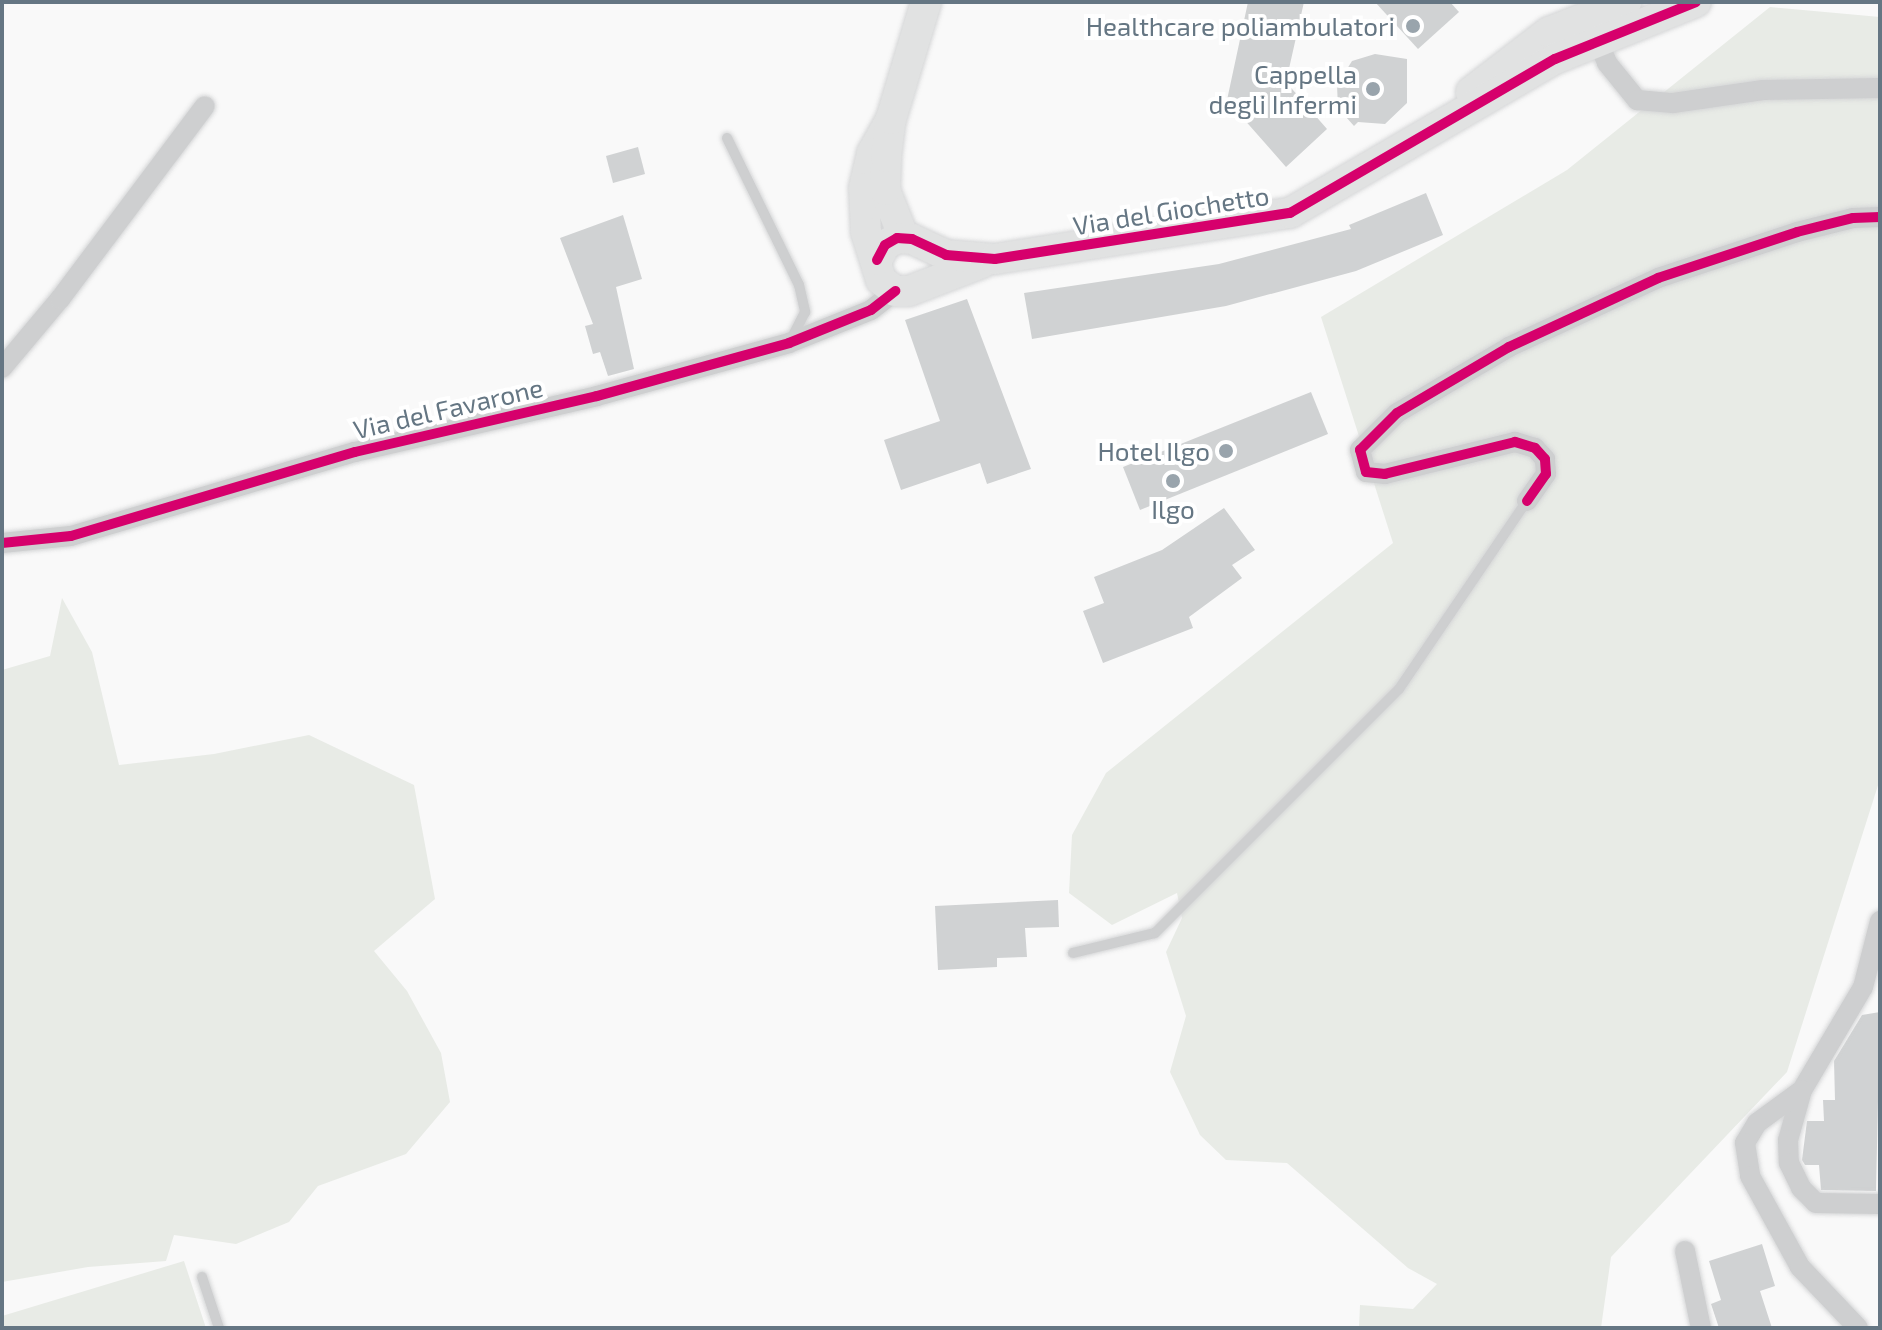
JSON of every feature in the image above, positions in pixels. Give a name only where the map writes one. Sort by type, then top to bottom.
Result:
[{"type":"street","points":[[891,119],[872,153],[864,188],[866,232],[881,280],[909,287],[931,270],[885,190],[891,119],[926,2]]},
{"type":"street","name":"Via del Giochetto","points":[[1429,133],[1499,68],[1549,32],[1626,2]]},
{"type":"street","name":"Via del Giochetto","points":[[915,244],[967,259],[995,259],[1290,213],[1597,39],[1696,2]]},
{"type":"street","points":[[1597,39],[1607,63],[1637,100],[1673,103],[1763,90],[1880,88]]},
{"type":"street","points":[[2,368],[205,106]]},
{"type":"street","points":[[1527,501],[1546,474],[1545,459],[1525,445],[1515,442],[1385,474],[1366,472],[1360,450],[1397,413],[1509,347],[1658,278],[1797,232],[1853,218],[1880,217]]},
{"type":"street","points":[[877,260],[885,245],[915,244]]},
{"type":"street","name":"Via del Giochetto","points":[[909,287],[995,259]]},
{"type":"street","name":"Via del Favarone","points":[[2,543],[71,536],[355,452],[597,396],[789,343],[871,310],[909,287]]},
{"type":"street","points":[[1880,921],[1863,987],[1802,1090],[1788,1140],[1789,1163],[1801,1188],[1816,1203],[1880,1204]]},
{"type":"street","points":[[1802,1090],[1757,1123],[1745,1143],[1750,1176],[1800,1267],[1858,1328]]},
{"type":"street","points":[[1685,1251],[1701,1328]]},
{"type":"lane","points":[[727,138],[799,285],[805,312],[789,343]]},
{"type":"lane","points":[[1073,953],[1155,933],[1399,689],[1527,501]]},
{"type":"lane","points":[[202,1277],[219,1328]]},
{"type":"shaded area","points":[[1770,7],[1880,17],[1880,779],[1787,1072],[1611,1257],[1601,1328],[1359,1328],[1360,1305],[1413,1309],[1437,1284],[1408,1268],[1287,1163],[1226,1160],[1200,1135],[1170,1072],[1186,1016],[1166,952],[1182,918],[1177,893],[1112,925],[1069,893],[1072,835],[1106,773],[1393,543],[1321,317],[1567,170]]},
{"type":"shaded area","points":[[62,598],[92,652],[119,765],[214,754],[309,735],[414,785],[435,899],[374,951],[407,991],[441,1053],[450,1102],[406,1154],[318,1186],[289,1222],[236,1244],[174,1235],[166,1261],[88,1267],[2,1282],[2,670],[50,656]]},
{"type":"shaded area","points":[[184,1261],[206,1328],[2,1328],[2,1316]]},
{"type":"building","points":[[1248,2],[1304,2],[1286,82],[1327,129],[1286,167],[1227,100]]},
{"type":"building","points":[[1375,2],[1450,2],[1459,12],[1418,49]]},
{"type":"building","name":"Cappella degli Infermi","points":[[1375,54],[1407,59],[1407,103],[1385,124],[1358,122],[1354,126],[1338,108],[1337,85],[1352,61]]},
{"type":"building","points":[[638,147],[645,174],[613,183],[606,156]]},
{"type":"building","points":[[1426,193],[1443,235],[1356,271],[1226,306],[1032,339],[1024,293],[1219,264],[1351,229],[1349,225]]},
{"type":"building","points":[[623,215],[642,279],[616,287],[634,369],[608,376],[600,352],[593,354],[585,326],[593,324],[560,238]]},
{"type":"building","points":[[967,299],[1031,469],[987,484],[980,463],[901,490],[884,440],[940,421],[905,320]]},
{"type":"building","name":"Hotel Ilgo","points":[[1311,392],[1328,434],[1140,510],[1123,467]]},
{"type":"building","points":[[1224,508],[1255,550],[1232,565],[1242,578],[1189,617],[1193,628],[1103,663],[1083,611],[1104,603],[1094,577],[1162,550]]},
{"type":"building","points":[[1058,900],[1059,927],[1025,928],[1027,957],[997,958],[997,967],[938,970],[935,906]]},
{"type":"building","points":[[1880,1012],[1876,1191],[1821,1190],[1819,1165],[1805,1165],[1802,1160],[1807,1121],[1824,1121],[1823,1100],[1835,1100],[1834,1061],[1862,1015]]},
{"type":"building","points":[[1762,1244],[1775,1286],[1760,1291],[1772,1328],[1719,1328],[1711,1304],[1721,1300],[1709,1261]]},
{"type":"cycle path","points":[[877,260],[885,245],[897,238],[912,239],[946,255],[995,259],[1290,213],[1555,59],[1696,2]]},
{"type":"cycle path","points":[[1527,501],[1546,474],[1545,459],[1535,448],[1515,442],[1385,474],[1366,472],[1360,450],[1397,413],[1509,347],[1658,278],[1797,232],[1853,218],[1880,217]]},
{"type":"cycle path","points":[[2,543],[71,536],[355,452],[597,396],[789,343],[871,310],[895,291]]},
{"type":"place","name":"Healthcare poliambulatori","points":[[1413,26]]},
{"type":"place","name":"Cappella degli Infermi","points":[[1373,89]]},
{"type":"place","name":"Hotel Ilgo","points":[[1226,451]]},
{"type":"place","name":"Ilgo","points":[[1173,481]]}]
